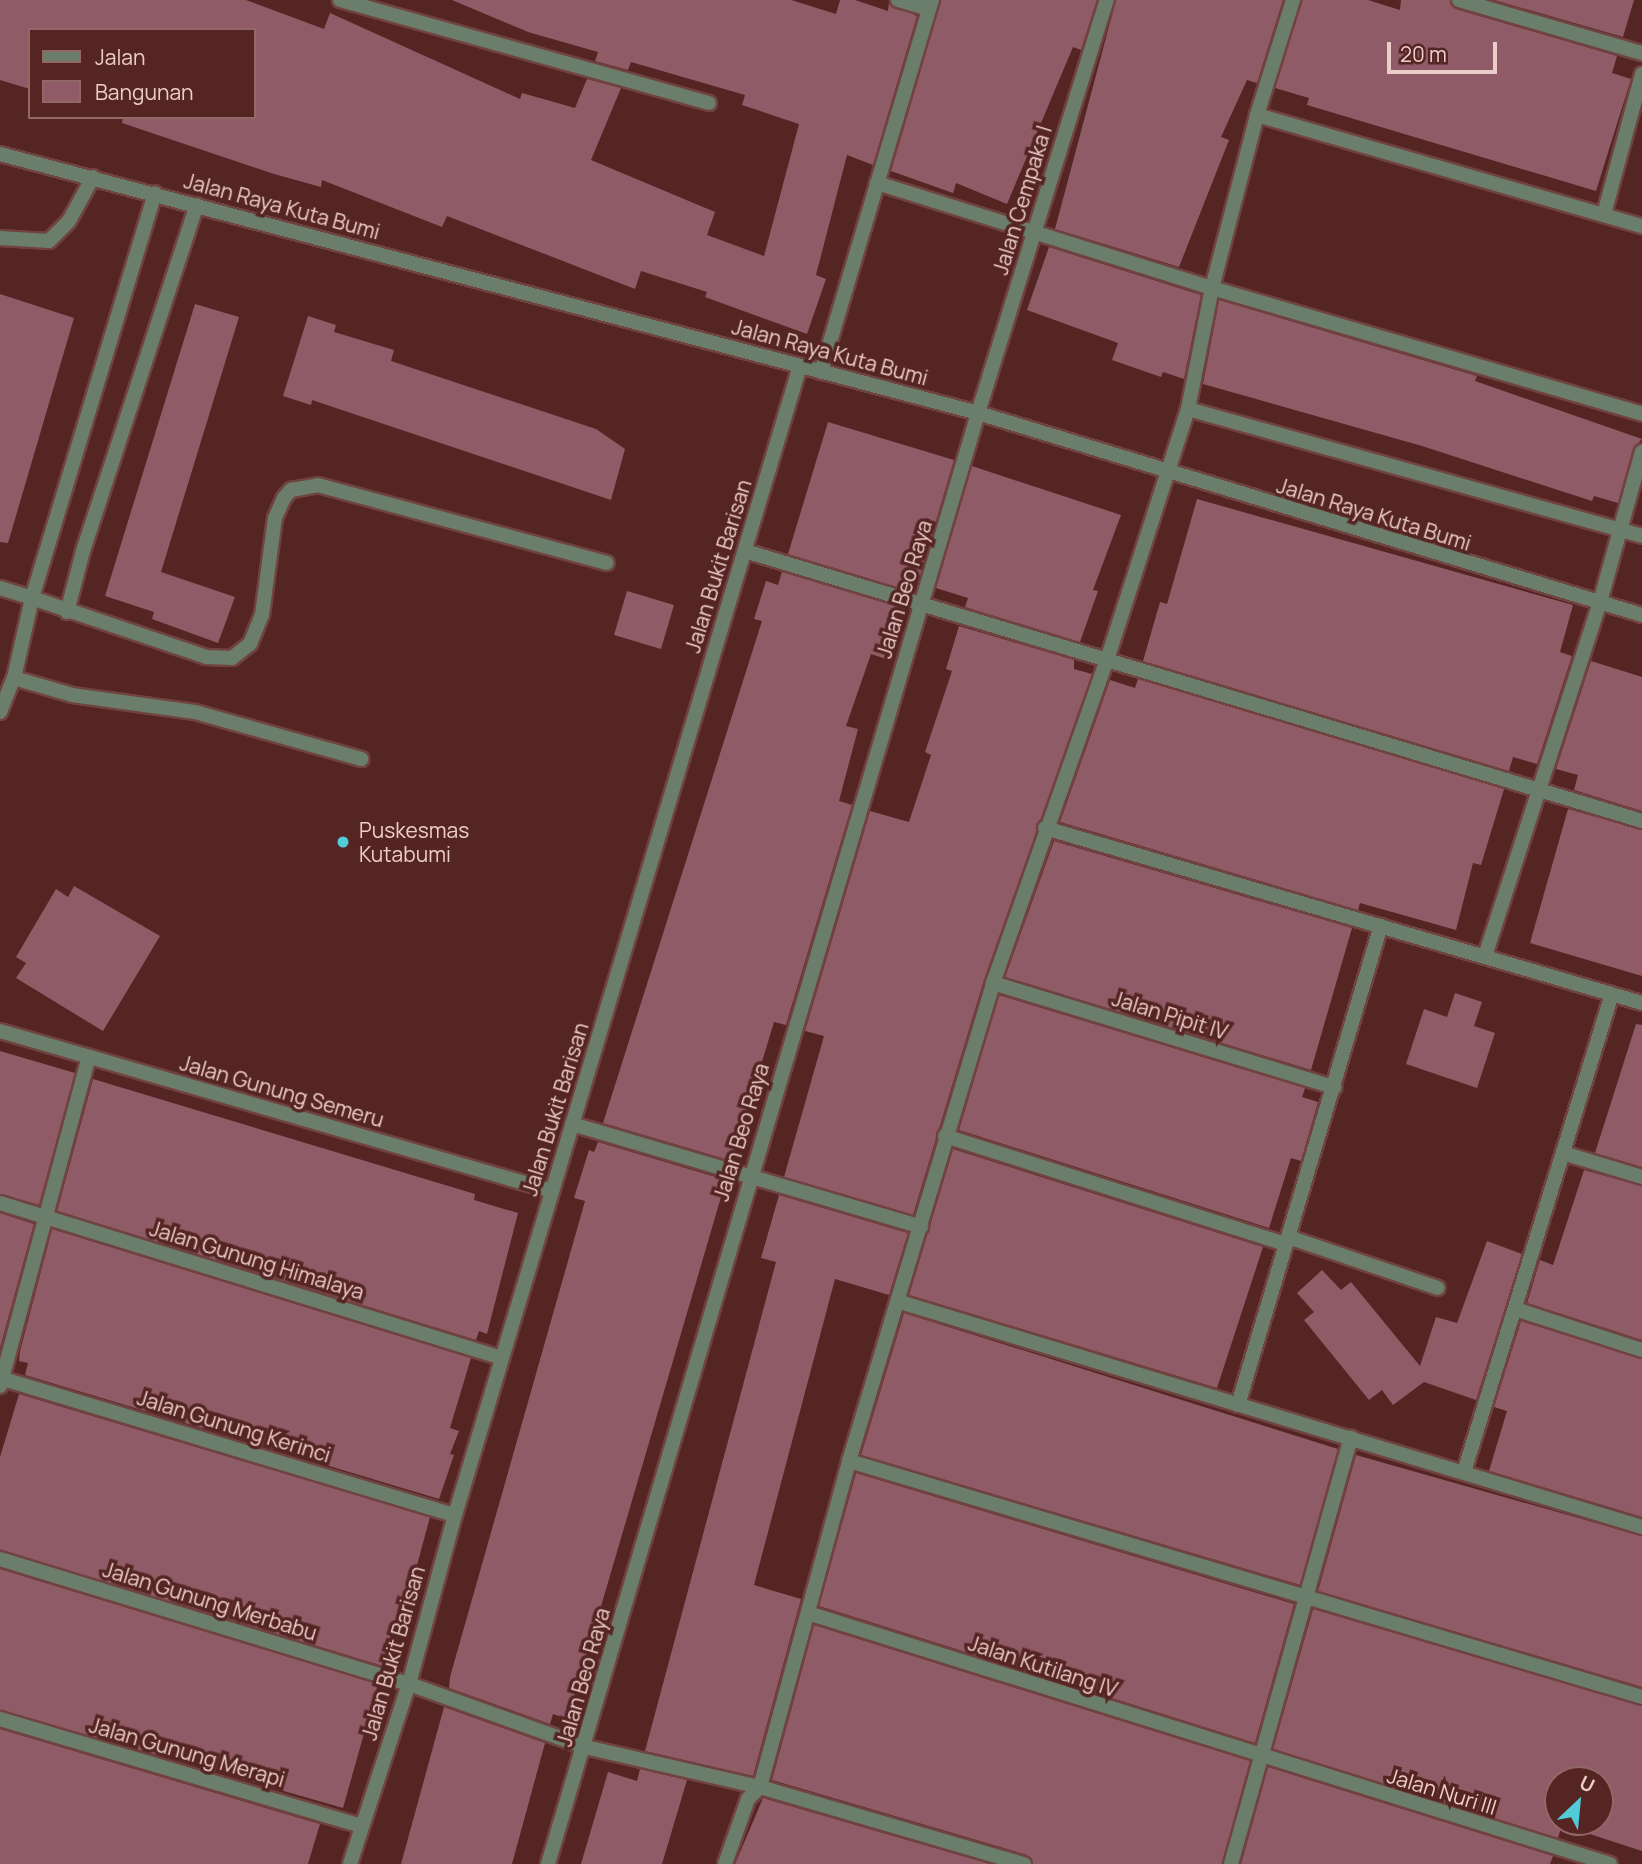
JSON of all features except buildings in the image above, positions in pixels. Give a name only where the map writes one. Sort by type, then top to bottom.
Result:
[{"type":"street","points":[[340,0],[709,103]]},
{"type":"street","points":[[821,372],[930,5],[898,0]]},
{"type":"street","name":"Jalan Cempaka I","points":[[978,413],[1107,0]]},
{"type":"street","points":[[725,1864],[748,1799],[760,1787],[811,1614],[849,1461],[900,1302],[945,1136],[993,983],[1045,828],[1107,663],[1188,409],[1212,288],[1257,115],[1293,0]]},
{"type":"street","points":[[1459,0],[1642,53]]},
{"type":"street","points":[[1604,214],[1642,74]]},
{"type":"street","points":[[1257,115],[1642,226]]},
{"type":"street","name":"Jalan Raya Kuta Bumi","points":[[0,154],[978,413],[1642,615]]},
{"type":"street","points":[[0,238],[49,241],[69,221],[93,177]]},
{"type":"street","points":[[877,183],[1212,288],[1642,414]]},
{"type":"street","points":[[0,712],[14,678],[32,598],[155,193]]},
{"type":"street","points":[[67,612],[197,205]]},
{"type":"street","name":"Jalan Bukit Barisan","points":[[350,1864],[409,1684],[455,1515],[800,366]]},
{"type":"street","points":[[1188,409],[1642,536]]},
{"type":"street","name":"Jalan Beo Raya","points":[[548,1864],[585,1747],[750,1177],[978,413]]},
{"type":"street","points":[[1485,956],[1600,602],[1642,452]]},
{"type":"street","points":[[0,588],[206,657],[232,659],[250,644],[262,615],[275,518],[284,498],[291,490],[318,485],[607,563]]},
{"type":"street","points":[[745,551],[1107,663],[1642,821]]},
{"type":"street","points":[[14,678],[72,695],[195,712],[361,759]]},
{"type":"street","points":[[1045,828],[1642,1003]]},
{"type":"street","points":[[1238,1405],[1381,926]]},
{"type":"street","name":"Jalan Pipit IV","points":[[993,983],[1334,1087]]},
{"type":"street","points":[[1464,1472],[1612,994]]},
{"type":"street","name":"Jalan Gunung Semeru","points":[[0,1031],[552,1191]]},
{"type":"street","points":[[1,1381],[89,1057]]},
{"type":"street","points":[[572,1124],[921,1227]]},
{"type":"street","points":[[945,1136],[1438,1288]]},
{"type":"street","points":[[1563,1153],[1642,1177]]},
{"type":"street","name":"Jalan Gunung Himalaya","points":[[0,1203],[502,1358]]},
{"type":"street","points":[[900,1302],[1642,1527]]},
{"type":"street","points":[[1515,1308],[1642,1350]]},
{"type":"street","name":"Jalan Gunung Kerinci","points":[[1,1381],[455,1515]]},
{"type":"street","points":[[1231,1864],[1351,1438]]},
{"type":"street","points":[[849,1461],[1642,1697]]},
{"type":"street","name":"Jalan Gunung Merbabu","points":[[0,1559],[409,1684],[585,1747],[760,1787],[1024,1864]]},
{"type":"street","name":"Jalan Kutilang IV","points":[[811,1614],[1263,1758]]},
{"type":"street","name":"Jalan Gunung Merapi","points":[[0,1719],[362,1825]]},
{"type":"street","name":"Jalan Nuri III","points":[[1263,1758],[1610,1864]]},
{"type":"place","name":"Puskesmas Kutabumi","points":[[343,842]]}]
